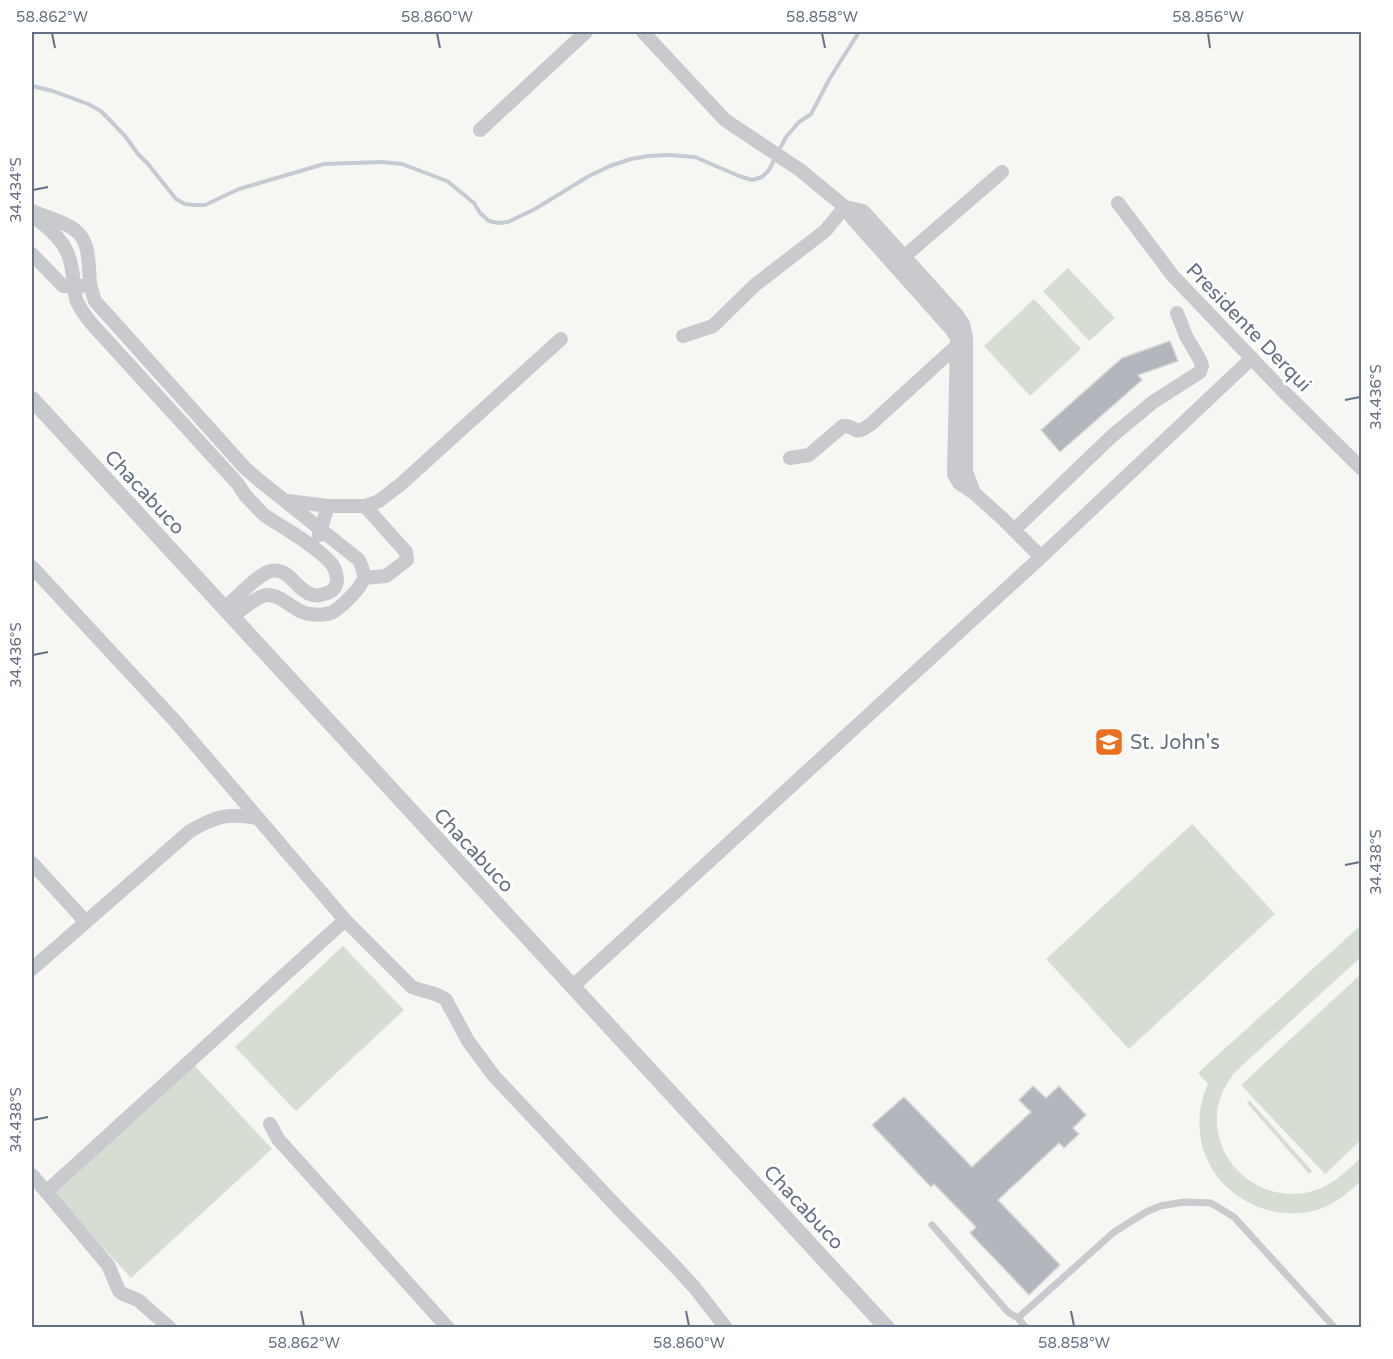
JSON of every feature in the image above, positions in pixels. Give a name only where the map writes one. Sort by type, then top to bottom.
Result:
[{"type":"street","points":[[480,130],[586,32]]},
{"type":"street","points":[[644,32],[725,120],[800,170],[845,207],[863,211],[957,338],[962,341]]},
{"type":"street","points":[[899,261],[1002,172]]},
{"type":"street","name":"Presidente Derqui","points":[[1118,203],[1173,276],[1362,470]]},
{"type":"street","points":[[682,336],[713,326],[755,285],[825,231],[845,207]]},
{"type":"street","points":[[32,213],[76,230],[89,258],[90,284],[95,301],[245,468],[359,560],[363,569],[364,578],[359,589],[332,612],[322,615],[307,614],[269,595],[261,596],[228,613]]},
{"type":"street","points":[[32,213],[59,240],[67,252],[77,300],[82,312],[91,323],[238,484],[258,510],[322,554],[334,565],[337,579],[336,587],[331,592],[314,596],[306,592],[287,574],[280,571],[269,571],[259,578],[228,613]]},
{"type":"street","points":[[32,254],[63,286],[75,287],[90,284]]},
{"type":"street","points":[[1014,530],[1076,469],[1152,402],[1200,372],[1202,366],[1200,360],[1186,336],[1177,313]]},
{"type":"street","points":[[258,510],[280,496],[328,506],[365,506],[379,501],[401,484],[561,339]]},
{"type":"street","points":[[790,458],[809,455],[843,426],[861,431],[962,341]]},
{"type":"street","points":[[962,341],[954,474],[959,483],[974,493],[1041,557]]},
{"type":"street","points":[[572,987],[1041,557],[1251,358]]},
{"type":"street","name":"Chacabuco","points":[[32,399],[887,1328]]},
{"type":"street","points":[[245,495],[260,481]]},
{"type":"street","points":[[313,548],[322,530],[328,506]]},
{"type":"street","points":[[364,578],[386,576],[407,560],[406,552],[365,506]]},
{"type":"street","points":[[32,567],[175,721],[345,920],[412,987],[441,996],[446,1000],[468,1041],[494,1076],[672,1263],[726,1328]]},
{"type":"street","points":[[32,969],[84,921],[190,831],[217,818],[230,815],[257,818]]},
{"type":"street","points":[[32,863],[84,921]]},
{"type":"street","points":[[46,1192],[345,920]]},
{"type":"street","points":[[270,1124],[278,1139],[448,1328]]},
{"type":"street","points":[[32,1175],[108,1265],[119,1291],[138,1300],[170,1328]]},
{"type":"lane","points":[[1018,1318],[1114,1232],[1146,1212],[1160,1206],[1184,1202],[1212,1203],[1234,1217],[1335,1328]]},
{"type":"lane","points":[[932,1225],[1008,1312],[1018,1318],[1026,1328]]},
{"type":"shaded area","points":[[1068,268],[1115,318],[1089,341],[1043,291]]},
{"type":"shaded area","points":[[1034,299],[1081,349],[1030,396],[984,346]]},
{"type":"shaded area","points":[[1192,824],[1275,914],[1129,1049],[1046,959]]},
{"type":"shaded area","points":[[1361,925],[1361,957],[1234,1073],[1220,1098],[1217,1122],[1220,1141],[1228,1159],[1240,1173],[1274,1192],[1293,1194],[1313,1191],[1333,1181],[1361,1157],[1361,1181],[1337,1200],[1320,1209],[1300,1213],[1279,1212],[1260,1207],[1242,1199],[1226,1187],[1214,1171],[1205,1153],[1199,1120],[1208,1084],[1198,1073]]},
{"type":"shaded area","points":[[343,946],[404,1010],[296,1111],[235,1047]]},
{"type":"shaded area","points":[[1361,974],[1361,1140],[1325,1174],[1241,1085]]},
{"type":"shaded area","points":[[194,1065],[272,1149],[131,1278],[53,1193]]},
{"type":"shaded area","points":[[1250,1101],[1312,1171],[1309,1174],[1247,1103]]},
{"type":"building","points":[[1170,341],[1178,361],[1138,375],[1142,380],[1060,452],[1041,430],[1122,358]]},
{"type":"building","points":[[1033,1086],[1046,1098],[1059,1086],[1086,1115],[1073,1128],[1079,1134],[1064,1148],[1059,1143],[998,1200],[1060,1265],[1029,1295],[970,1233],[976,1227],[934,1184],[931,1187],[872,1125],[904,1097],[972,1167],[1031,1112],[1019,1100]]},
{"type":"waterway","points":[[32,86],[53,91],[101,111],[125,136],[176,199],[185,204],[205,205],[239,189],[324,164],[382,162],[402,164],[447,181],[474,203],[489,221],[498,223],[508,222],[535,209],[610,166],[648,156],[695,157],[752,180],[762,177],[769,170],[786,137],[799,122],[811,114],[859,32]]},
{"type":"place","name":"St. John's","points":[[1109,742]]}]
